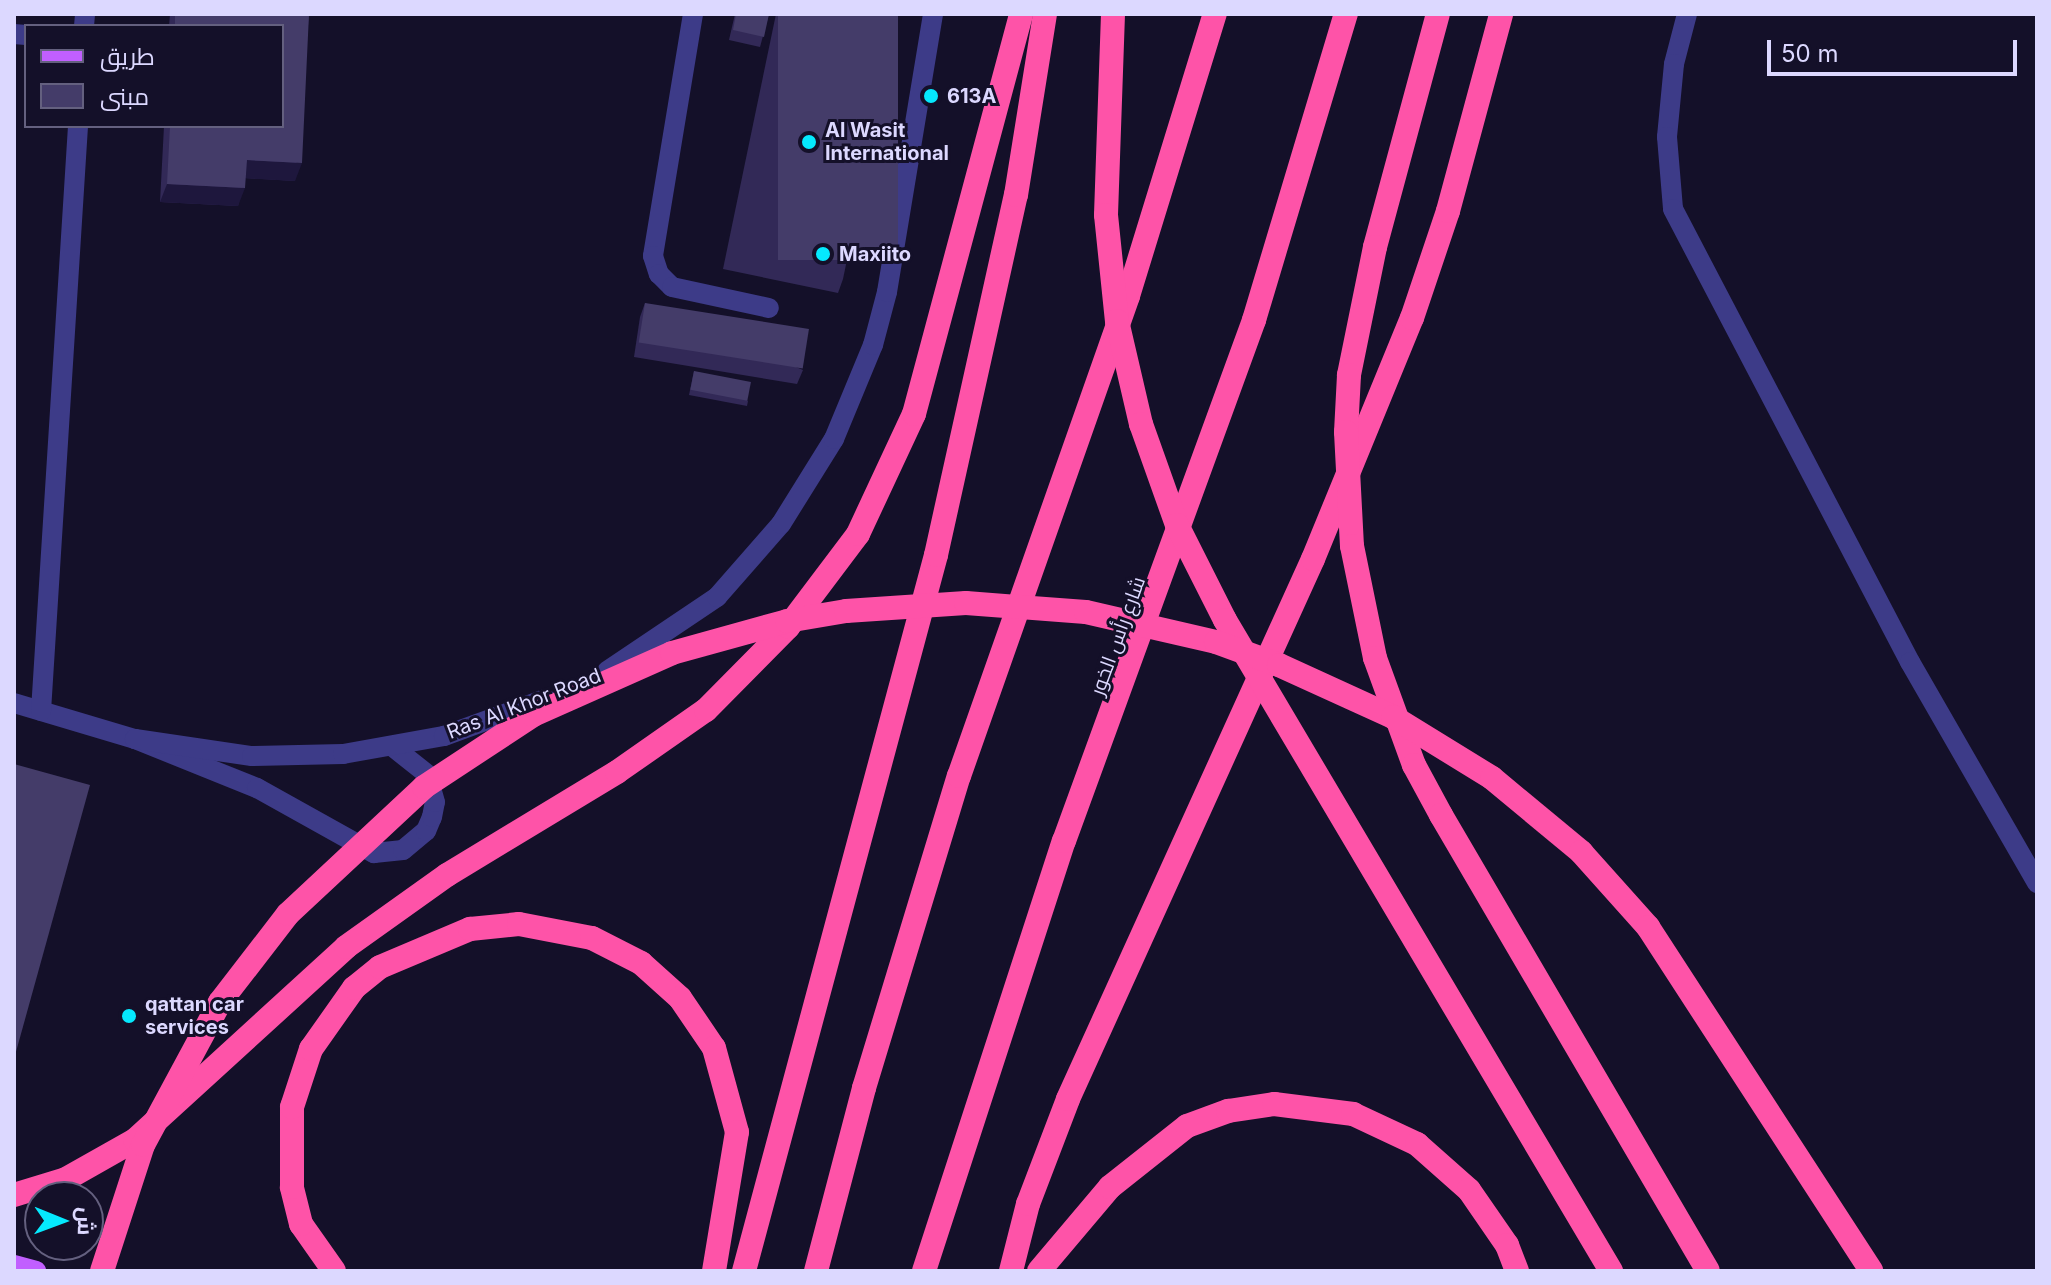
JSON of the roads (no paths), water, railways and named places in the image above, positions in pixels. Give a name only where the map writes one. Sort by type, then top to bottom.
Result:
[{"type":"highway","points":[[14,1195],[66,1179],[135,1140],[346,947],[447,875],[617,772],[695,718],[788,627],[858,534],[914,414],[1021,14]]},
{"type":"highway","points":[[744,1271],[936,555],[1020,179],[1045,14]]},
{"type":"highway","points":[[1113,14],[1106,200],[1117,321],[1141,424],[1177,525],[1225,620],[1611,1271]]},
{"type":"highway","points":[[816,1271],[864,1088],[959,776],[1128,296],[1215,14]]},
{"type":"highway","name":"شارع رأس الخور","points":[[924,1271],[1064,841],[1245,348],[1346,14]]},
{"type":"highway","points":[[1438,14],[1375,247],[1349,375],[1347,489],[1361,602],[1384,685],[1441,815],[1708,1271]]},
{"type":"highway","points":[[1011,1271],[1028,1204],[1068,1099],[1313,559],[1412,318],[1448,211],[1501,14]]},
{"type":"highway","points":[[102,1271],[143,1145],[220,1002],[288,914],[373,829],[424,787],[533,715],[672,653],[832,614],[966,603],[1086,612],[1216,642],[1380,711],[1492,778],[1581,852],[1648,927],[1871,1271]]},
{"type":"highway","points":[[334,1271],[301,1224],[292,1187],[292,1107],[311,1049],[354,988],[380,967],[470,929],[519,924],[592,938],[641,963],[680,998],[714,1048],[737,1132],[714,1271]]},
{"type":"highway","points":[[1039,1271],[1110,1187],[1157,1147],[1187,1126],[1228,1111],[1274,1104],[1353,1114],[1417,1144],[1469,1190],[1507,1245],[1517,1271]]},
{"type":"main road","points":[[14,1265],[36,1271]]},
{"type":"street","points":[[693,14],[653,256],[659,274],[680,291],[769,308]]},
{"type":"street","name":"Ras Al Khor Road","points":[[135,739],[252,756],[393,747],[489,720],[614,669],[717,597],[781,524],[834,439],[873,345],[897,245],[933,14]]},
{"type":"street","points":[[1687,14],[1674,64],[1667,137],[1673,209],[1910,662],[2037,883]]},
{"type":"street","points":[[41,711],[78,128]]},
{"type":"street","points":[[14,703],[135,739],[281,799],[374,853],[403,850],[416,842],[432,817],[435,802],[427,774],[393,747]]},
{"type":"place","name":"613A","points":[[931,96]]},
{"type":"place","name":"Al Wasit International","points":[[809,142]]},
{"type":"place","name":"Maxiito","points":[[823,254]]},
{"type":"place","name":"qattan car services","points":[[129,1016]]}]
